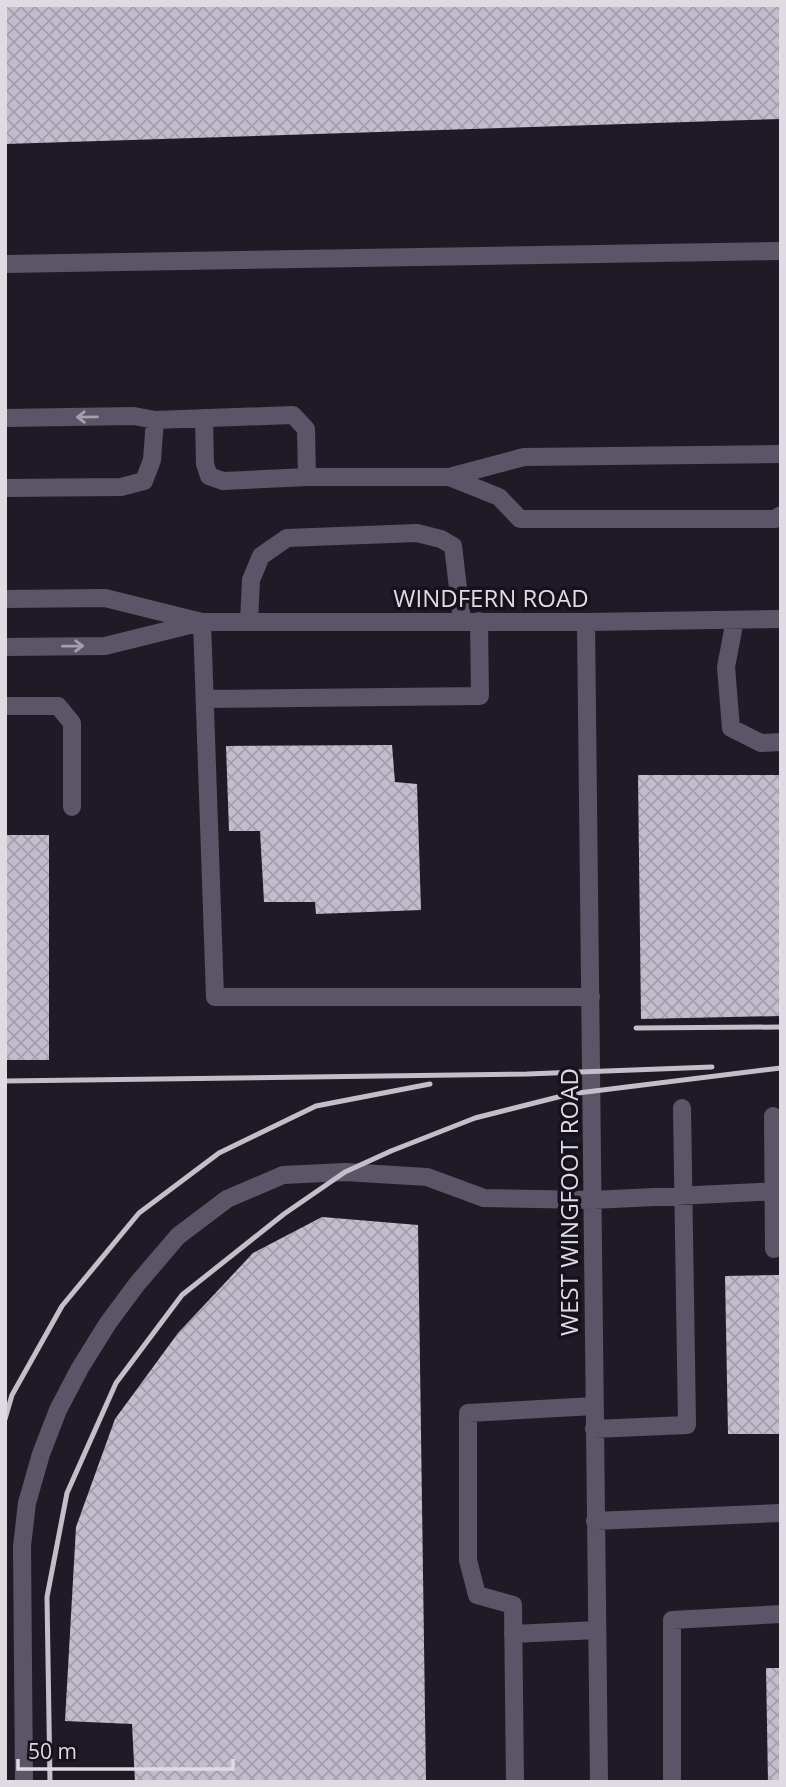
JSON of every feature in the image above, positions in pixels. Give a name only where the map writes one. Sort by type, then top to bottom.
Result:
[{"type":"street","points":[[5,264],[781,251]]},
{"type":"street","points":[[5,418],[134,416],[155,420],[293,415],[306,429],[307,477]]},
{"type":"street","points":[[204,418],[205,464],[209,476],[223,481],[307,477],[449,477],[524,457],[781,454]]},
{"type":"street","points":[[5,488],[121,487],[144,481],[152,460],[155,420]]},
{"type":"street","points":[[449,477],[499,497],[520,519],[775,519],[781,515]]},
{"type":"street","points":[[205,699],[480,696],[470,621],[453,546],[441,539],[417,533],[287,538],[261,556],[251,580],[249,622]]},
{"type":"street","name":"WINDFERN ROAD","points":[[5,599],[105,598],[202,622],[781,619]]},
{"type":"street","points":[[734,620],[726,667],[731,728],[761,743],[781,742]]},
{"type":"street","points":[[202,622],[215,997],[591,997]]},
{"type":"street","name":"WINDFERN ROAD","points":[[5,647],[105,646],[202,622]]},
{"type":"street","name":"WEST WINGFOOT ROAD","points":[[586,622],[598,1782]]},
{"type":"street","points":[[5,706],[58,706],[72,723],[72,807]]},
{"type":"street","points":[[594,1429],[687,1425],[682,1108]]},
{"type":"street","points":[[773,1116],[777,1191],[774,1249]]},
{"type":"street","points":[[24,1782],[22,1546],[27,1503],[34,1478],[58,1410],[80,1368],[108,1323],[178,1236],[227,1199],[283,1175],[345,1172],[427,1177],[484,1198],[593,1200],[777,1191]]},
{"type":"street","points":[[515,1782],[513,1605],[477,1595],[468,1560],[468,1413],[594,1406]]},
{"type":"street","points":[[595,1521],[781,1513]]},
{"type":"street","points":[[672,1782],[672,1619],[781,1614]]},
{"type":"street","points":[[513,1634],[597,1630]]},
{"type":"building","points":[[5,5],[781,5],[781,119],[5,144]]},
{"type":"building","points":[[392,745],[395,782],[417,784],[421,910],[316,914],[315,902],[264,902],[260,831],[229,831],[226,746]]},
{"type":"building","points":[[638,775],[781,775],[781,1016],[641,1019]]},
{"type":"building","points":[[5,835],[49,835],[49,1060],[5,1060]]},
{"type":"building","points":[[322,1217],[418,1225],[426,1782],[135,1782],[132,1724],[65,1721],[76,1527],[115,1419],[178,1333],[253,1253]]},
{"type":"building","points":[[781,1275],[781,1434],[728,1434],[725,1276]]},
{"type":"building","points":[[766,1668],[781,1668],[781,1782],[768,1782]]},
{"type":"railway","points":[[636,1028],[781,1027]]},
{"type":"railway","points":[[5,1081],[527,1074],[712,1067]]},
{"type":"railway","points":[[50,1782],[47,1597],[67,1493],[116,1383],[182,1295],[284,1214],[345,1172],[475,1118],[570,1094],[781,1068]]},
{"type":"railway","points":[[5,1419],[12,1395],[62,1306],[139,1213],[219,1153],[316,1106],[430,1084]]}]
